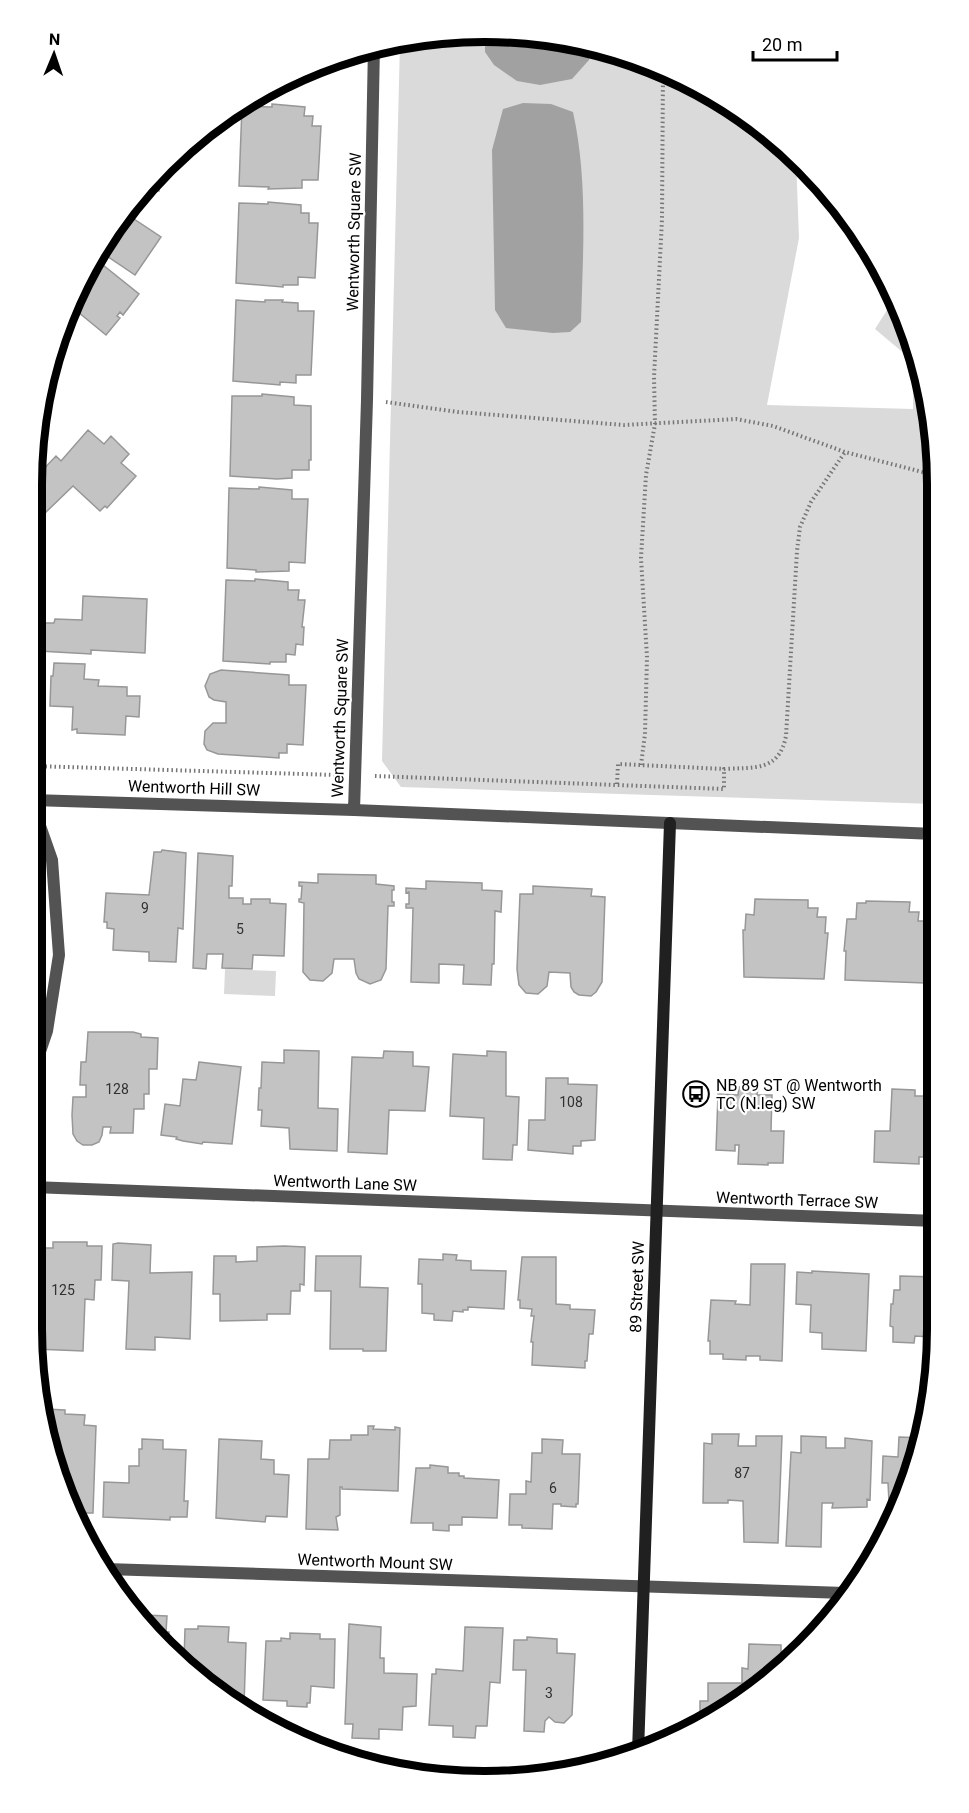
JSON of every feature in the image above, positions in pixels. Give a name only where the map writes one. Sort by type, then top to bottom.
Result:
[{"type":"street","name":"Wentworth Square SW","points":[[374,56],[367,400],[354,810],[927,834]]},
{"type":"street","name":"Wentworth Hill SW","points":[[42,801],[354,810]]},
{"type":"street","name":"89 Street SW","points":[[638,1743],[670,823]]},
{"type":"street","points":[[42,830],[52,860],[59,955],[47,1031],[42,1046]]},
{"type":"street","name":"Wentworth Lane SW","points":[[42,1187],[657,1211]]},
{"type":"street","name":"Wentworth Terrace SW","points":[[657,1211],[927,1221]]},
{"type":"street","name":"Wentworth Mount SW","points":[[114,1569],[644,1586]]},
{"type":"street","points":[[644,1586],[839,1593]]},
{"type":"path","points":[[641,765],[645,734],[647,657],[641,558],[646,475],[656,424],[654,377],[662,219],[663,80]]},
{"type":"path","points":[[367,400],[458,412],[624,425],[722,419],[745,420],[772,426],[845,452],[927,473]]},
{"type":"path","points":[[617,784],[618,764],[724,769],[766,765],[781,754],[784,747],[800,527],[811,502],[845,452]]},
{"type":"path","points":[[42,766],[724,789],[724,769]]},
{"type":"shaded area","points":[[485,42],[542,46],[590,55],[589,60],[572,79],[540,85],[517,81],[494,65],[485,52]]},
{"type":"shaded area","points":[[456,43],[513,43],[571,51],[627,65],[706,101],[754,133],[797,172],[799,238],[767,405],[913,409],[913,375],[923,427],[927,484],[927,804],[401,787],[382,761],[400,51]]},
{"type":"shaded area","points":[[523,103],[551,104],[573,112],[583,190],[583,243],[581,322],[570,332],[553,333],[506,328],[495,310],[492,150],[503,109]]},
{"type":"shaded area","points":[[889,307],[908,357],[875,329]]},
{"type":"shaded area","points":[[225,969],[276,971],[275,996],[224,994]]},
{"type":"building","points":[[272,104],[305,107],[304,116],[313,116],[312,126],[321,126],[318,180],[302,180],[302,188],[268,189],[269,187],[239,186],[242,115],[255,106],[272,107]]},
{"type":"building","points":[[268,202],[301,205],[301,213],[309,213],[309,223],[318,223],[315,278],[298,277],[298,285],[283,285],[283,287],[236,283],[239,203],[268,204]]},
{"type":"building","points":[[131,217],[161,237],[135,275],[106,255]]},
{"type":"building","points":[[101,263],[139,294],[123,315],[120,312],[117,316],[120,318],[106,335],[78,312]]},
{"type":"building","points":[[236,300],[265,302],[265,300],[283,300],[282,302],[298,303],[298,311],[314,311],[311,375],[296,375],[296,383],[280,382],[280,385],[233,381]]},
{"type":"building","points":[[262,394],[294,397],[294,405],[311,406],[309,470],[292,470],[292,478],[230,476],[232,396],[262,396]]},
{"type":"building","points":[[88,430],[104,444],[111,436],[129,454],[121,463],[136,476],[107,508],[105,506],[100,511],[73,486],[44,514],[42,512],[42,470],[56,456],[61,461]]},
{"type":"building","points":[[259,487],[292,490],[292,499],[308,499],[305,563],[289,562],[289,571],[256,572],[256,570],[227,568],[229,488],[259,489]]},
{"type":"building","points":[[255,579],[288,582],[288,590],[299,590],[298,600],[305,600],[303,645],[296,644],[295,655],[286,654],[286,662],[270,662],[270,664],[223,661],[226,580],[255,581]]},
{"type":"building","points":[[83,596],[147,599],[145,653],[91,650],[91,654],[42,651],[42,623],[54,623],[55,619],[82,620]]},
{"type":"building","points":[[54,663],[85,664],[84,679],[99,680],[98,686],[127,687],[127,696],[140,696],[139,717],[126,716],[125,735],[77,733],[77,729],[72,730],[73,707],[50,706]]},
{"type":"building","points":[[221,670],[289,675],[289,685],[306,685],[303,745],[287,744],[287,753],[279,753],[279,758],[218,754],[207,750],[204,744],[205,731],[213,723],[226,723],[226,702],[209,697],[205,686],[210,674]]},
{"type":"building","points":[[162,850],[186,853],[183,929],[178,928],[176,962],[149,961],[149,952],[113,950],[114,929],[107,928],[107,922],[104,922],[106,893],[149,895],[154,852]]},
{"type":"building","points":[[198,853],[233,856],[232,886],[229,886],[229,898],[243,898],[243,904],[251,904],[251,899],[270,899],[270,903],[286,904],[284,956],[253,955],[252,969],[222,968],[223,954],[207,954],[206,969],[193,968]]},
{"type":"building","points":[[318,874],[376,875],[376,884],[394,886],[392,902],[394,906],[388,906],[386,969],[381,980],[370,984],[359,979],[354,959],[334,959],[332,973],[323,981],[310,980],[303,972],[304,903],[299,902],[302,886],[299,886],[299,882],[318,883]]},
{"type":"building","points":[[426,881],[482,883],[482,890],[502,891],[501,912],[495,911],[494,964],[492,964],[491,985],[463,984],[464,965],[439,964],[439,983],[411,982],[413,908],[406,908],[406,904],[409,904],[409,892],[406,893],[406,888],[426,889]]},
{"type":"building","points":[[533,886],[592,889],[591,896],[605,897],[602,982],[591,996],[574,992],[571,987],[570,973],[549,972],[547,986],[538,994],[526,993],[519,985],[517,969],[520,894],[533,894]]},
{"type":"building","points":[[755,899],[808,900],[808,908],[818,908],[817,917],[826,917],[825,933],[828,933],[824,979],[744,977],[743,930],[745,930],[746,914],[754,915]]},
{"type":"building","points":[[866,901],[910,902],[909,912],[919,912],[918,921],[927,921],[925,983],[845,980],[846,951],[844,951],[847,919],[856,919],[857,903],[866,903]]},
{"type":"building","points":[[88,1032],[133,1032],[141,1034],[141,1037],[158,1038],[157,1069],[149,1069],[149,1094],[144,1094],[144,1109],[134,1109],[133,1133],[110,1133],[111,1127],[103,1127],[99,1142],[83,1145],[73,1134],[72,1115],[73,1097],[86,1097],[86,1085],[80,1085],[81,1062],[86,1062]]},
{"type":"building","points":[[284,1050],[319,1051],[318,1108],[338,1109],[337,1151],[290,1149],[289,1128],[261,1126],[262,1110],[258,1110],[262,1062],[284,1063]]},
{"type":"building","points":[[384,1051],[413,1052],[413,1066],[429,1067],[425,1111],[389,1110],[387,1154],[348,1152],[352,1057],[383,1058]]},
{"type":"building","points":[[487,1051],[506,1052],[506,1096],[519,1097],[517,1145],[513,1145],[512,1160],[483,1159],[484,1118],[450,1116],[453,1054],[487,1056]]},
{"type":"building","points":[[199,1062],[241,1067],[232,1144],[203,1142],[202,1144],[161,1135],[165,1104],[180,1106],[183,1079],[196,1080]]},
{"type":"building","points":[[546,1078],[568,1078],[568,1084],[597,1085],[595,1140],[581,1141],[581,1146],[573,1146],[573,1154],[528,1150],[529,1120],[545,1120]]},
{"type":"building","points":[[739,1087],[758,1088],[757,1095],[772,1095],[771,1131],[784,1131],[783,1163],[738,1164],[739,1145],[735,1145],[735,1151],[716,1150],[718,1094],[738,1095]]},
{"type":"building","points":[[892,1089],[915,1090],[915,1096],[927,1096],[927,1157],[919,1157],[919,1164],[874,1162],[875,1131],[890,1131]]},
{"type":"building","points":[[53,1242],[87,1242],[87,1246],[102,1246],[101,1280],[95,1280],[94,1300],[85,1299],[83,1351],[43,1349],[42,1248],[53,1248]]},
{"type":"building","points":[[113,1244],[151,1245],[150,1273],[192,1272],[190,1339],[155,1337],[155,1350],[126,1349],[129,1281],[112,1280]]},
{"type":"building","points":[[257,1247],[305,1247],[304,1285],[300,1284],[300,1291],[291,1291],[290,1314],[267,1314],[267,1320],[220,1321],[220,1294],[213,1294],[214,1256],[236,1256],[236,1262],[257,1261]]},
{"type":"building","points":[[443,1254],[457,1255],[456,1260],[471,1261],[471,1270],[506,1271],[504,1309],[468,1307],[468,1310],[463,1310],[463,1312],[453,1311],[452,1321],[434,1320],[434,1314],[422,1313],[422,1284],[418,1284],[419,1259],[443,1260]]},
{"type":"building","points":[[316,1256],[361,1256],[360,1287],[388,1288],[386,1351],[330,1349],[331,1291],[315,1291]]},
{"type":"building","points":[[522,1257],[556,1257],[556,1304],[570,1305],[570,1309],[595,1310],[593,1334],[589,1334],[585,1368],[532,1365],[533,1342],[531,1342],[534,1316],[531,1316],[532,1309],[520,1308],[520,1300],[518,1300]]},
{"type":"building","points":[[751,1264],[785,1264],[782,1361],[760,1360],[760,1356],[746,1356],[746,1360],[723,1359],[723,1354],[710,1354],[710,1341],[708,1341],[711,1300],[736,1301],[735,1304],[750,1305]]},
{"type":"building","points":[[812,1271],[869,1274],[866,1351],[822,1349],[822,1333],[810,1332],[811,1305],[796,1304],[797,1272],[812,1273]]},
{"type":"building","points":[[900,1276],[927,1277],[927,1337],[915,1336],[914,1343],[893,1342],[893,1327],[890,1326],[891,1304],[893,1304],[894,1290],[900,1290]]},
{"type":"building","points":[[50,1409],[65,1410],[65,1414],[85,1415],[84,1425],[96,1426],[93,1513],[83,1513],[76,1498],[65,1471]]},
{"type":"building","points":[[368,1426],[374,1426],[373,1429],[395,1430],[395,1427],[400,1428],[398,1491],[342,1489],[340,1487],[340,1515],[336,1517],[338,1530],[306,1529],[308,1459],[329,1459],[330,1440],[351,1440],[351,1435],[368,1435]]},
{"type":"building","points":[[712,1434],[739,1434],[738,1446],[756,1446],[756,1436],[782,1436],[778,1543],[744,1542],[743,1501],[703,1503],[704,1443],[712,1444]]},
{"type":"building","points":[[801,1436],[826,1437],[826,1448],[845,1448],[845,1438],[872,1441],[870,1500],[867,1499],[867,1507],[832,1508],[833,1503],[822,1503],[821,1547],[786,1546],[791,1452],[801,1453]]},
{"type":"building","points":[[899,1437],[913,1438],[904,1471],[891,1502],[889,1502],[888,1483],[882,1483],[883,1456],[898,1457]]},
{"type":"building","points":[[142,1439],[163,1440],[163,1449],[186,1450],[184,1501],[188,1501],[187,1517],[170,1517],[170,1520],[103,1517],[104,1482],[129,1483],[129,1466],[139,1466],[139,1449],[142,1449]]},
{"type":"building","points":[[219,1439],[262,1441],[261,1459],[274,1460],[274,1474],[289,1475],[287,1517],[266,1516],[265,1522],[216,1518]]},
{"type":"building","points":[[542,1439],[563,1440],[562,1454],[580,1454],[578,1504],[576,1507],[553,1504],[552,1529],[509,1525],[510,1494],[526,1494],[526,1481],[531,1482],[532,1453],[542,1453]]},
{"type":"building","points":[[430,1465],[448,1467],[448,1473],[459,1473],[459,1476],[464,1476],[464,1478],[499,1480],[497,1518],[462,1517],[462,1525],[449,1525],[449,1531],[433,1530],[433,1523],[411,1523],[416,1468],[430,1468]]},
{"type":"building","points":[[148,1615],[167,1616],[166,1632],[169,1632],[169,1638]]},
{"type":"building","points":[[349,1624],[381,1627],[380,1658],[384,1658],[384,1673],[417,1674],[416,1706],[403,1707],[402,1730],[379,1729],[379,1739],[352,1738],[353,1724],[345,1724]]},
{"type":"building","points":[[198,1626],[229,1627],[228,1642],[246,1643],[244,1699],[215,1680],[184,1653],[185,1629],[198,1629]]},
{"type":"building","points":[[465,1627],[503,1628],[500,1683],[490,1682],[487,1726],[476,1726],[475,1738],[453,1737],[453,1726],[429,1725],[432,1674],[436,1674],[436,1669],[463,1671]]},
{"type":"building","points":[[290,1633],[320,1634],[320,1639],[335,1639],[334,1688],[311,1686],[310,1703],[307,1703],[307,1707],[287,1706],[287,1701],[263,1700],[266,1641],[290,1639]]},
{"type":"building","points":[[527,1637],[557,1639],[557,1653],[575,1654],[572,1715],[564,1723],[555,1722],[549,1717],[545,1721],[544,1732],[524,1731],[526,1670],[513,1670],[514,1640],[527,1640]]},
{"type":"building","points":[[749,1644],[781,1645],[781,1656],[776,1661],[754,1680],[700,1715],[700,1701],[708,1701],[708,1683],[742,1683],[742,1668],[748,1669]]},
{"type":"place","name":"NB 89 ST @ Wentworth TC (N.leg) SW","points":[[696,1094]]}]
